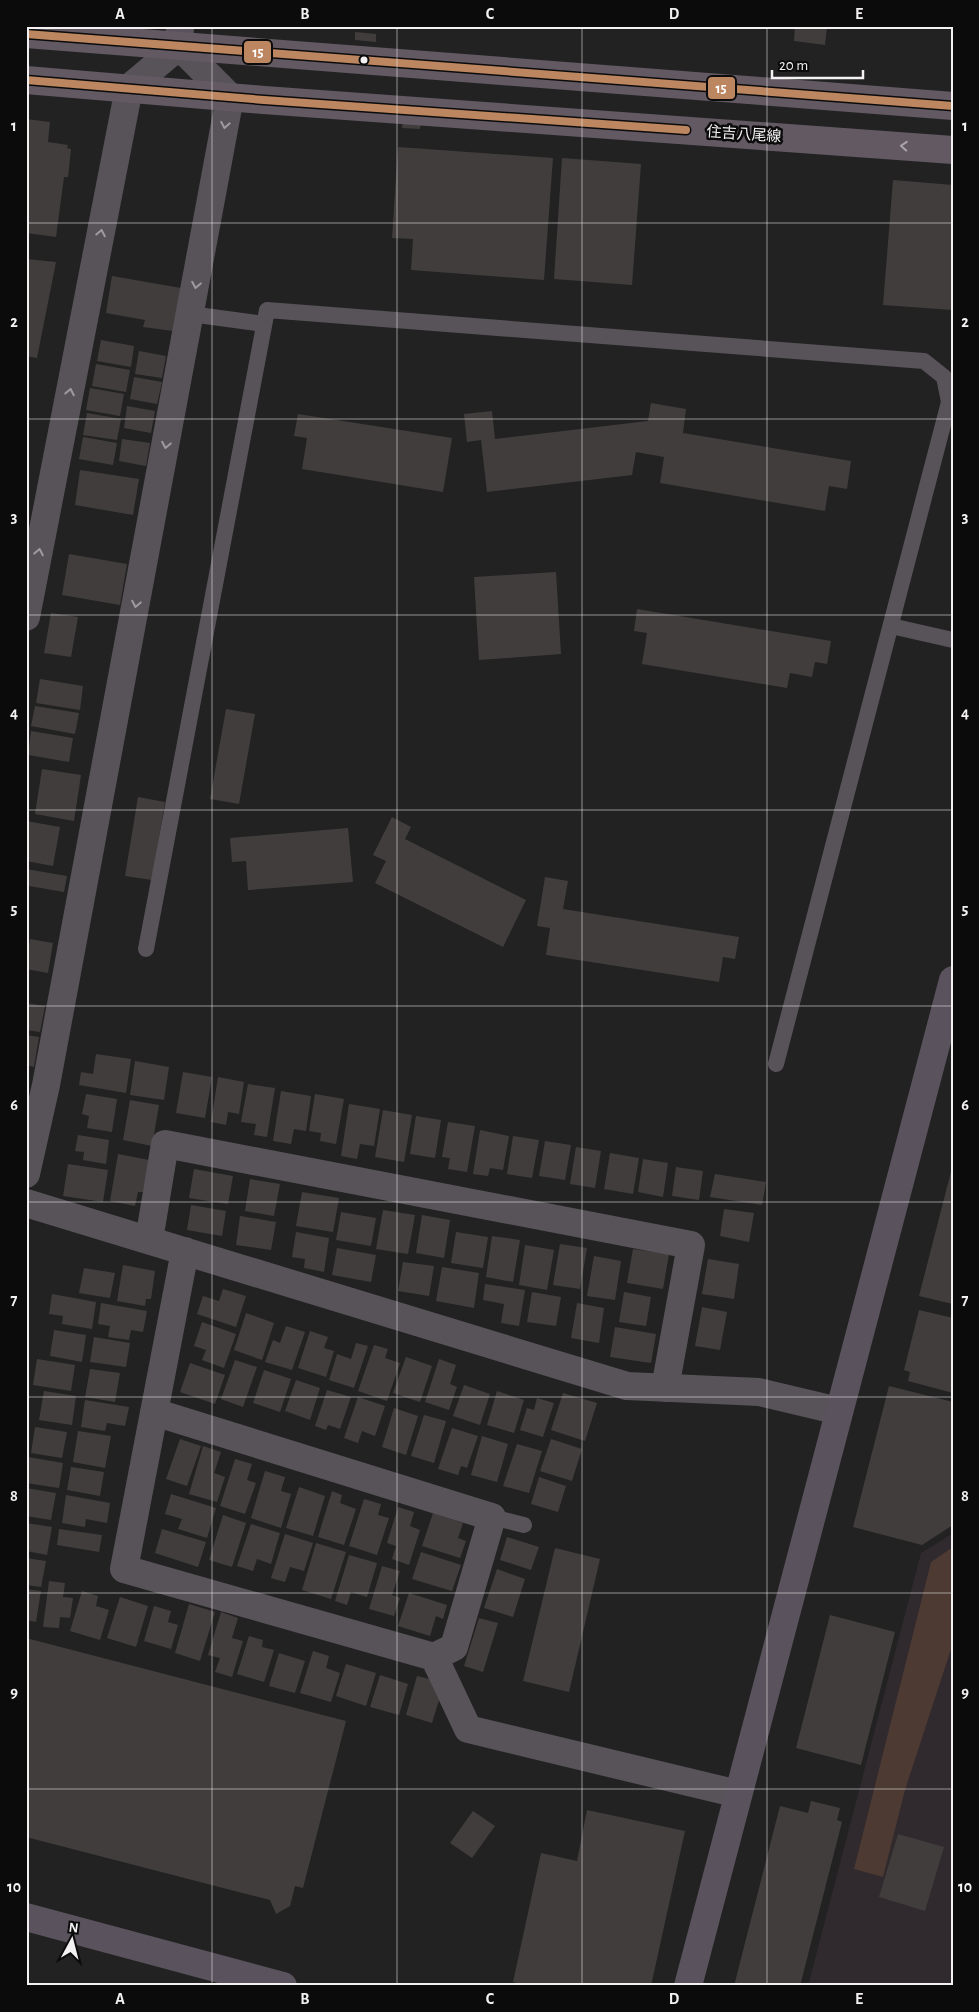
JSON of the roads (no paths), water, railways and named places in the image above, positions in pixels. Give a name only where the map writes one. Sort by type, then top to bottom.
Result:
[{"type":"main road","points":[[26,34],[179,36],[953,106]]},
{"type":"main road","name":"住吉八尾線","points":[[26,80],[230,97],[953,150]]},
{"type":"street","points":[[26,617],[129,88],[179,36],[230,97],[190,314],[36,1084],[26,1174]]},
{"type":"street","points":[[688,1986],[953,980]]},
{"type":"street","points":[[149,1240],[165,1144],[690,1245],[664,1388]]},
{"type":"street","points":[[26,1202],[627,1386],[759,1392],[839,1411]]},
{"type":"street","points":[[154,1412],[492,1516],[454,1647],[434,1657],[124,1569],[184,1251]]},
{"type":"street","points":[[434,1657],[468,1728],[738,1794]]},
{"type":"street","points":[[26,1917],[283,1986]]},
{"type":"lane","points":[[146,950],[266,310],[924,362],[944,377],[949,402],[776,1064]]},
{"type":"lane","points":[[190,314],[264,324]]},
{"type":"lane","points":[[891,626],[953,640]]},
{"type":"lane","points":[[492,1516],[524,1525]]}]
